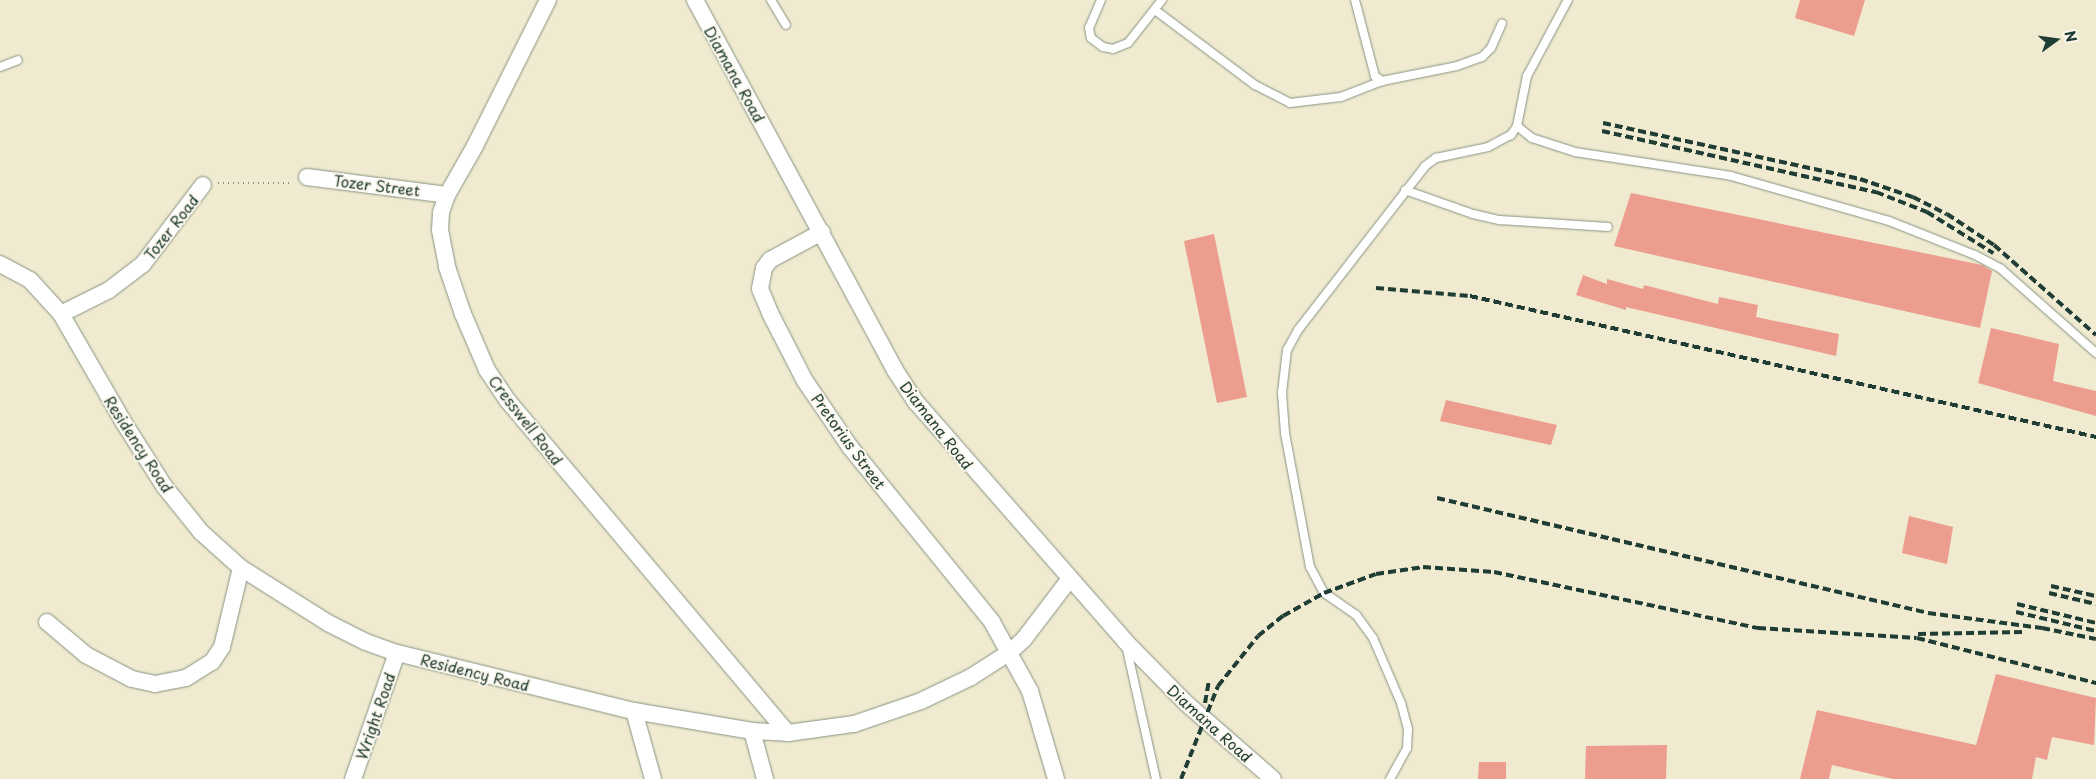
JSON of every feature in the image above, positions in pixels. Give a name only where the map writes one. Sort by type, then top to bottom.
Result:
[{"type":"street","name":"Cresswell Road","points":[[548,0],[476,146],[448,195],[441,212],[440,230],[447,267],[462,314],[487,370],[508,401],[788,733]]},
{"type":"street","name":"Diamana Road","points":[[695,0],[895,370],[916,402],[1069,580],[1125,641],[1187,704],[1273,779]]},
{"type":"street","name":"Tozer Street","points":[[307,176],[448,195]]},
{"type":"street","name":"Tozer Road","points":[[61,314],[109,290],[143,264],[204,185]]},
{"type":"street","name":"Pretorius Street","points":[[822,232],[770,260],[764,268],[760,289],[770,313],[805,381],[850,447],[966,588],[1010,652],[1030,691],[1056,779]]},
{"type":"street","name":"Residency Road","points":[[0,264],[30,280],[61,314],[124,423],[164,486],[201,532],[241,568],[328,623],[366,642],[397,654],[634,711],[752,731],[788,733],[854,724],[886,714],[971,677],[1010,652],[1069,580]]},
{"type":"street","points":[[47,622],[86,655],[132,679],[155,684],[175,681],[198,672],[212,662],[222,647],[241,568]]},
{"type":"street","name":"Wright Road","points":[[353,779],[397,654]]},
{"type":"street","points":[[634,711],[654,779]]},
{"type":"street","points":[[752,731],[765,779]]},
{"type":"lane","points":[[771,0],[786,25]]},
{"type":"lane","points":[[1101,0],[1089,28],[1091,38],[1103,47],[1113,49],[1128,43],[1162,0]]},
{"type":"lane","points":[[1355,0],[1375,76],[1382,81]]},
{"type":"lane","points":[[1390,779],[1407,748],[1408,729],[1401,703],[1373,638],[1356,615],[1324,593],[1310,567],[1285,433],[1282,394],[1287,350],[1298,330],[1405,190],[1436,158],[1488,146],[1511,135],[1518,126],[1527,76],[1568,0]]},
{"type":"lane","points":[[1155,10],[1255,85],[1290,103],[1324,101],[1382,81],[1438,71],[1482,57],[1491,48],[1502,23]]},
{"type":"lane","points":[[0,67],[18,60]]},
{"type":"lane","points":[[1518,126],[1532,138],[1575,152],[1731,176],[1889,220],[1975,254],[2001,269],[2096,353]]},
{"type":"lane","points":[[1405,190],[1473,214],[1500,220],[1608,228]]},
{"type":"lane","points":[[1125,641],[1156,779]]},
{"type":"path","points":[[204,185],[295,183],[307,176]]},
{"type":"building","points":[[1800,0],[1865,0],[1854,36],[1795,18]]},
{"type":"building","points":[[1631,193],[1982,265],[1992,271],[1980,328],[1614,246]]},
{"type":"building","points":[[1214,234],[1247,397],[1217,403],[1184,241]]},
{"type":"building","points":[[1583,275],[1607,284],[1607,279],[1643,289],[1644,285],[1718,304],[1719,297],[1758,305],[1756,317],[1839,334],[1836,356],[1626,307],[1626,310],[1576,295]]},
{"type":"building","points":[[1991,328],[2059,344],[2053,381],[2096,391],[2096,416],[1978,383]]},
{"type":"building","points":[[1446,400],[1557,425],[1551,445],[1440,421]]},
{"type":"building","points":[[1909,516],[1953,527],[1947,564],[1902,553]]},
{"type":"building","points":[[1996,674],[2096,698],[2094,745],[2052,737],[2047,760],[2036,757],[2032,779],[1893,779],[1832,765],[1829,779],[1800,779],[1817,710],[1976,745]]},
{"type":"building","points":[[1667,745],[1666,779],[1585,779],[1586,746]]},
{"type":"building","points":[[1479,762],[1506,762],[1506,779],[1478,779]]},
{"type":"railway","points":[[1603,123],[1860,179],[1913,197],[1947,214],[1994,245],[2096,335]]},
{"type":"railway","points":[[1602,131],[1876,192],[1927,212],[1993,253]]},
{"type":"railway","points":[[1376,288],[1470,296],[2096,437]]},
{"type":"railway","points":[[1437,498],[1928,613],[2042,628],[2096,639]]},
{"type":"railway","points":[[1181,779],[1218,686],[1258,636],[1283,616],[1324,593],[1376,574],[1423,567],[1494,572],[1758,628],[1917,638],[2096,683]]},
{"type":"railway","points":[[2051,586],[2096,596]]},
{"type":"railway","points":[[2049,593],[2096,604]]},
{"type":"railway","points":[[2017,604],[2096,623]]},
{"type":"railway","points":[[2016,612],[2096,631]]},
{"type":"railway","points":[[1918,634],[2023,632]]},
{"type":"railway","points":[[1205,703],[1209,681]]}]
